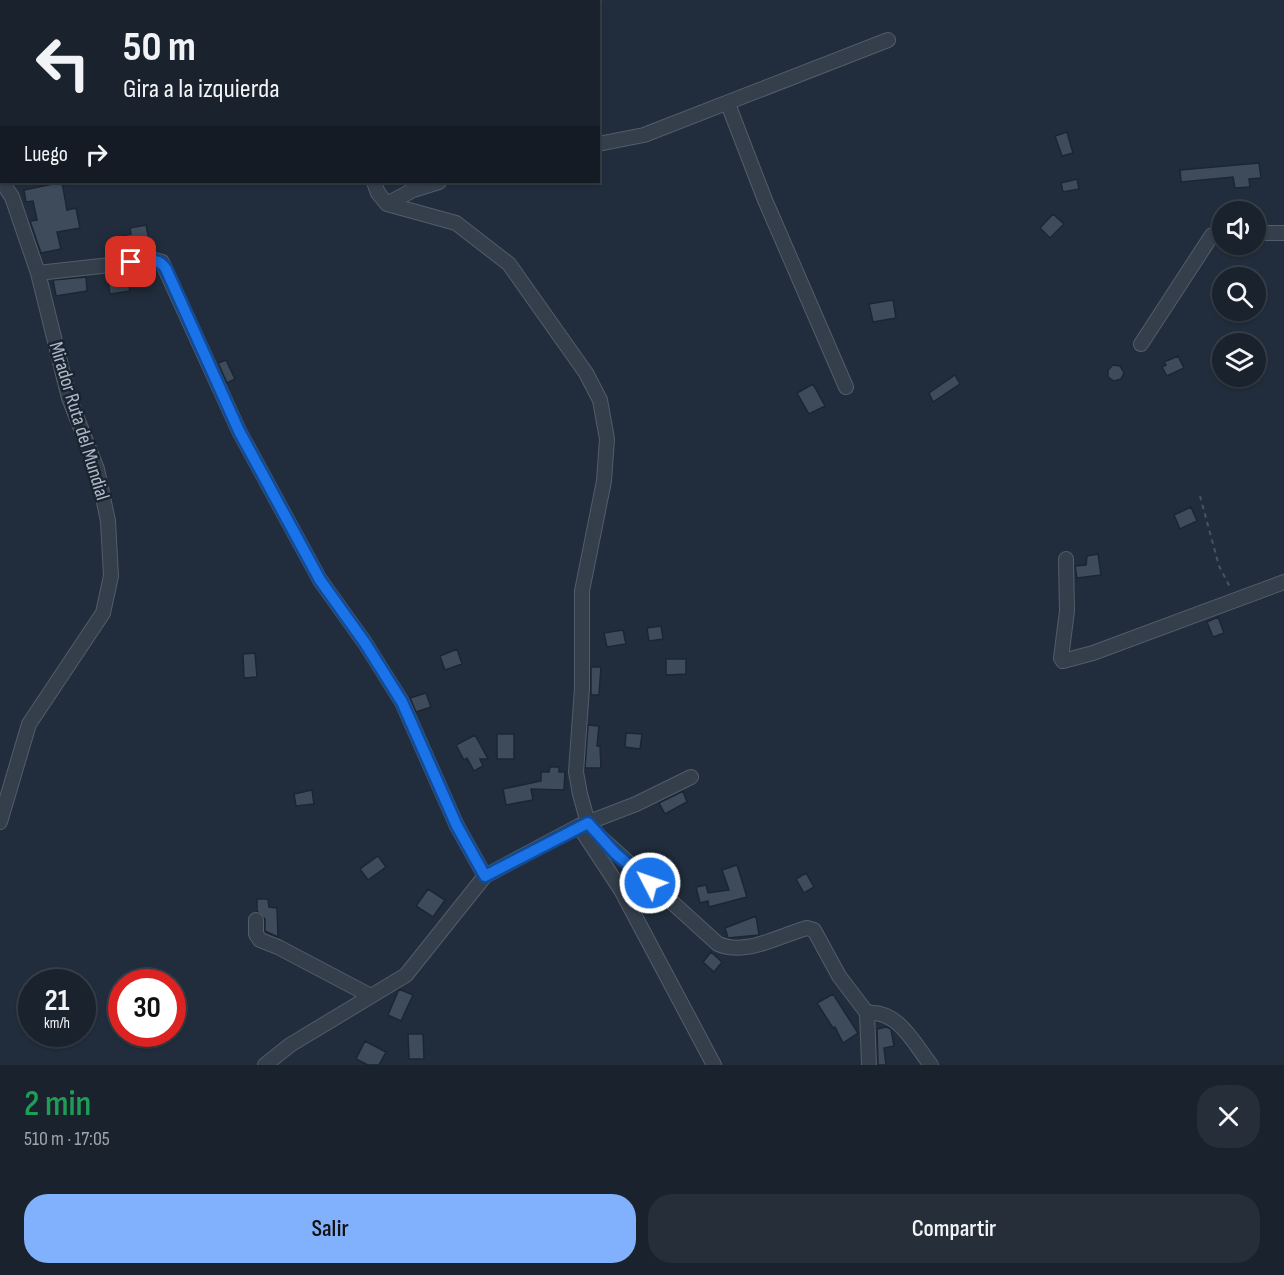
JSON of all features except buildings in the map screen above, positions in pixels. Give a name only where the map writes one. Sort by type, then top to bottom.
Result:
[{"type":"street","points":[[600,144],[644,135],[888,40]]},
{"type":"street","points":[[728,104],[765,200],[846,387]]},
{"type":"street","name":"Mirador Ruta del Mundial","points":[[0,822],[29,724],[103,613],[111,576],[108,521],[97,469],[69,398],[38,273],[12,197],[3,183]]},
{"type":"street","points":[[374,183],[378,193],[387,204],[456,223],[509,264],[586,373],[600,400],[607,439],[604,481],[582,591],[582,688],[576,772],[583,825],[621,890],[714,1065]]},
{"type":"street","points":[[387,204],[413,190],[435,183]]},
{"type":"street","points":[[1266,233],[1284,233]]},
{"type":"street","points":[[1141,344],[1212,235]]},
{"type":"street","points":[[38,273],[155,260],[162,262],[239,431],[320,580],[365,643],[402,702],[457,826],[485,876]]},
{"type":"street","points":[[1066,559],[1067,611],[1063,625],[1061,658],[1064,661],[1094,653],[1237,602],[1284,582]]},
{"type":"street","points":[[265,1065],[290,1045],[406,975],[485,876],[583,825],[636,804],[691,777]]},
{"type":"street","points":[[583,825],[718,944],[730,949],[744,949],[799,930],[814,930],[839,976],[867,1013],[869,1065]]},
{"type":"street","points":[[256,920],[256,934],[260,940],[278,946],[371,996]]},
{"type":"street","points":[[867,1013],[884,1014],[900,1025],[915,1041],[930,1065]]},
{"type":"path","points":[[1200,496],[1219,566],[1237,602]]},
{"type":"route","points":[[131,262],[155,260],[162,262],[239,431],[320,580],[365,643],[402,702],[457,826],[485,876],[588,823],[615,853],[650,883]]}]
